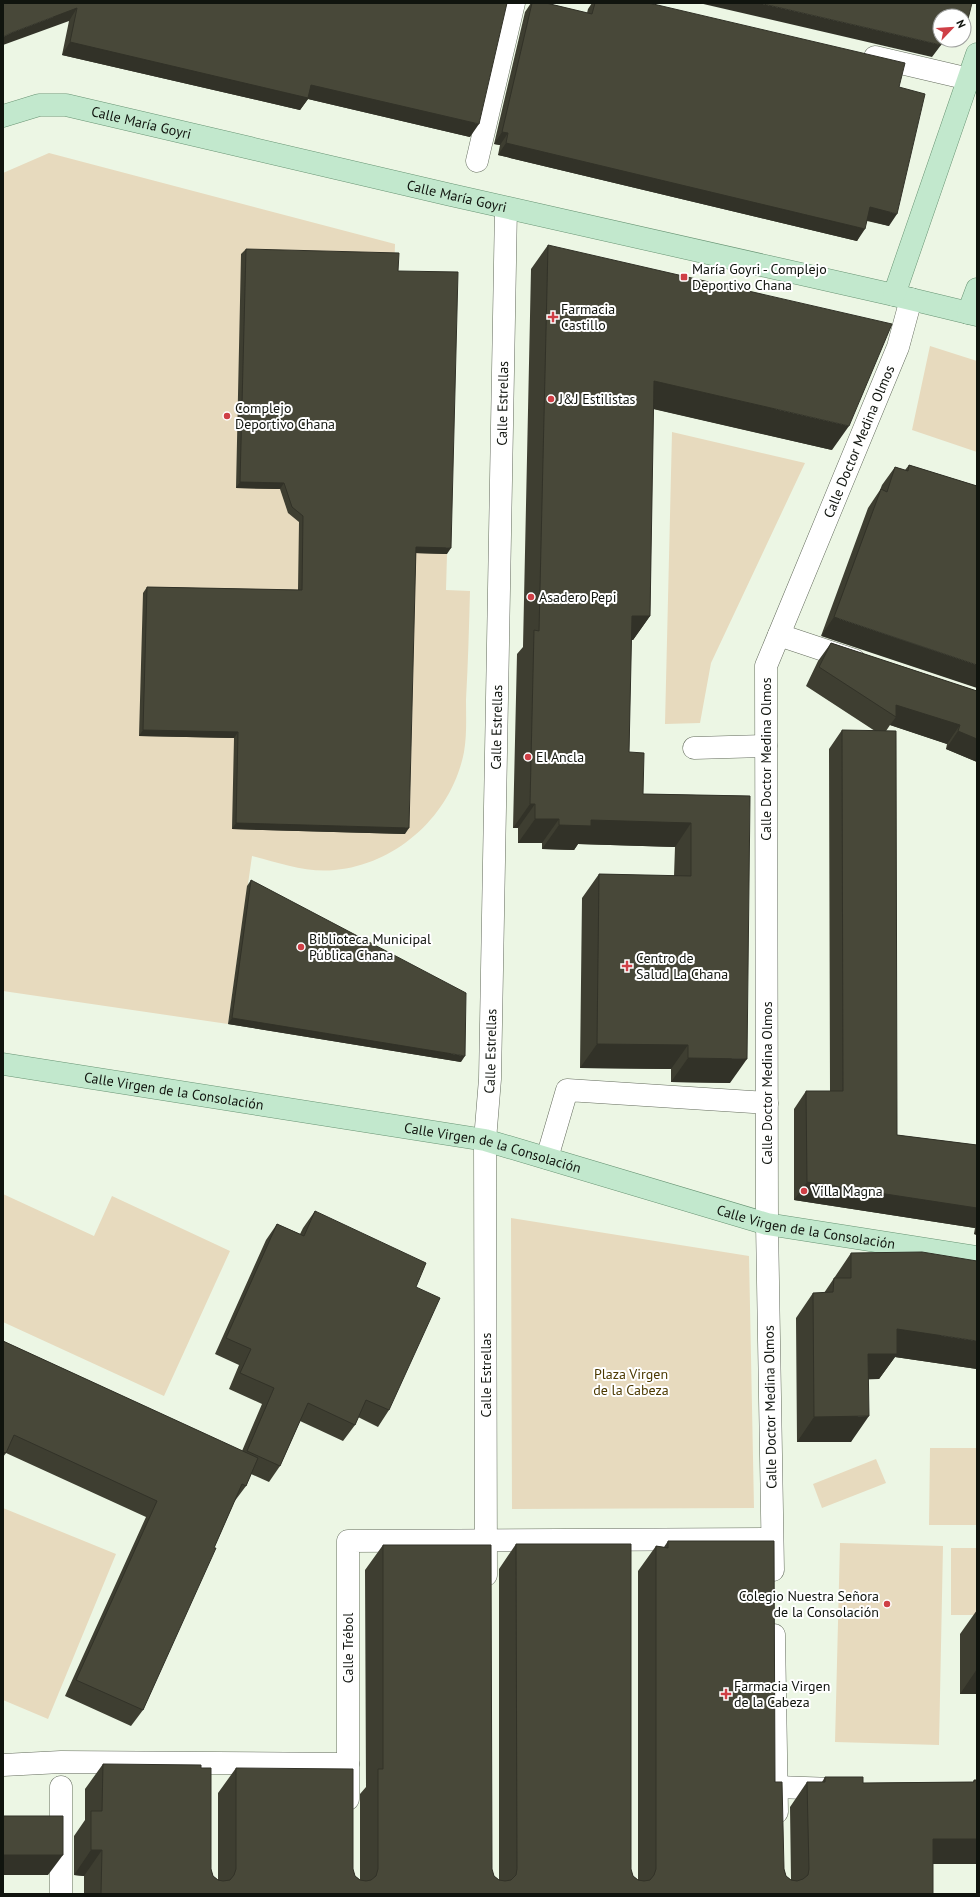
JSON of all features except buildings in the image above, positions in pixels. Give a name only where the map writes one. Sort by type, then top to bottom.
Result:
[{"type":"main road","name":"Calle Doctor Medina Olmos","points":[[903,297],[977,54]]},
{"type":"main road","name":"Calle María Goyri","points":[[3,116],[39,105],[66,105],[506,208],[973,314]]},
{"type":"main road","points":[[973,314],[977,289]]},
{"type":"main road","name":"Calle Virgen de la Consolación","points":[[3,1064],[485,1140],[767,1224],[977,1257]]},
{"type":"street","points":[[477,161],[514,3]]},
{"type":"street","points":[[853,52],[969,79]]},
{"type":"street","name":"Calle Estrellas","points":[[486,1595],[485,1140],[490,1072],[506,208]]},
{"type":"street","name":"Calle Doctor Medina Olmos","points":[[773,1591],[767,1224],[766,666],[898,347],[903,297]]},
{"type":"street","points":[[779,635],[875,667]]},
{"type":"street","points":[[694,748],[766,746]]},
{"type":"street","points":[[547,1158],[567,1090],[767,1103]]},
{"type":"street","points":[[486,1540],[626,1551],[772,1539]]},
{"type":"street","name":"Calle Trébol","points":[[348,1818],[348,1541],[486,1540]]},
{"type":"street","points":[[774,1614],[777,1833]]},
{"type":"street","points":[[3,1765],[61,1762],[348,1764]]},
{"type":"street","points":[[61,1786],[61,1894]]},
{"type":"street","points":[[776,1787],[854,1789]]},
{"type":"green space","name":"Complejo Deportivo Chana","points":[[49,153],[395,244],[394,277],[447,554],[446,590],[470,591],[465,746],[458,775],[448,796],[435,815],[419,832],[380,858],[358,866],[325,871],[314,870],[293,867],[252,856],[228,1024],[3,991],[3,173]]},
{"type":"green space","points":[[930,346],[977,361],[977,452],[912,430]]},
{"type":"green space","points":[[672,432],[805,463],[711,663],[700,723],[665,724]]},
{"type":"green space","points":[[3,1194],[94,1236],[112,1196],[230,1251],[164,1396],[3,1322]]},
{"type":"green space","name":"Plaza Virgen de la Cabeza","points":[[511,1218],[749,1256],[754,1508],[512,1509]]},
{"type":"green space","points":[[930,1448],[977,1448],[977,1525],[929,1525]]},
{"type":"green space","points":[[876,1459],[886,1483],[822,1508],[813,1484]]},
{"type":"green space","points":[[3,1508],[116,1554],[48,1719],[3,1700]]},
{"type":"green space","points":[[840,1543],[943,1546],[939,1745],[835,1742]]},
{"type":"green space","points":[[951,1548],[977,1548],[977,1615],[951,1615]]},
{"type":"place","name":"María Goyri - Complejo Deportivo Chana","points":[[684,277]]},
{"type":"place","name":"Farmacia Castillo","points":[[553,317]]},
{"type":"place","name":"J&J Estilistas","points":[[551,399]]},
{"type":"place","name":"Complejo Deportivo Chana","points":[[227,416]]},
{"type":"place","name":"Asadero Pepi","points":[[531,597]]},
{"type":"place","name":"El Ancla","points":[[528,757]]},
{"type":"place","name":"Biblioteca Municipal Pública Chana","points":[[301,947]]},
{"type":"place","name":"Centro de Salud La Chana","points":[[627,966]]},
{"type":"place","name":"Villa Magna","points":[[804,1191]]},
{"type":"place","name":"Colegio Nuestra Señora de la Consolación","points":[[887,1604]]},
{"type":"place","name":"Farmacia Virgen de la Cabeza","points":[[726,1694]]}]
